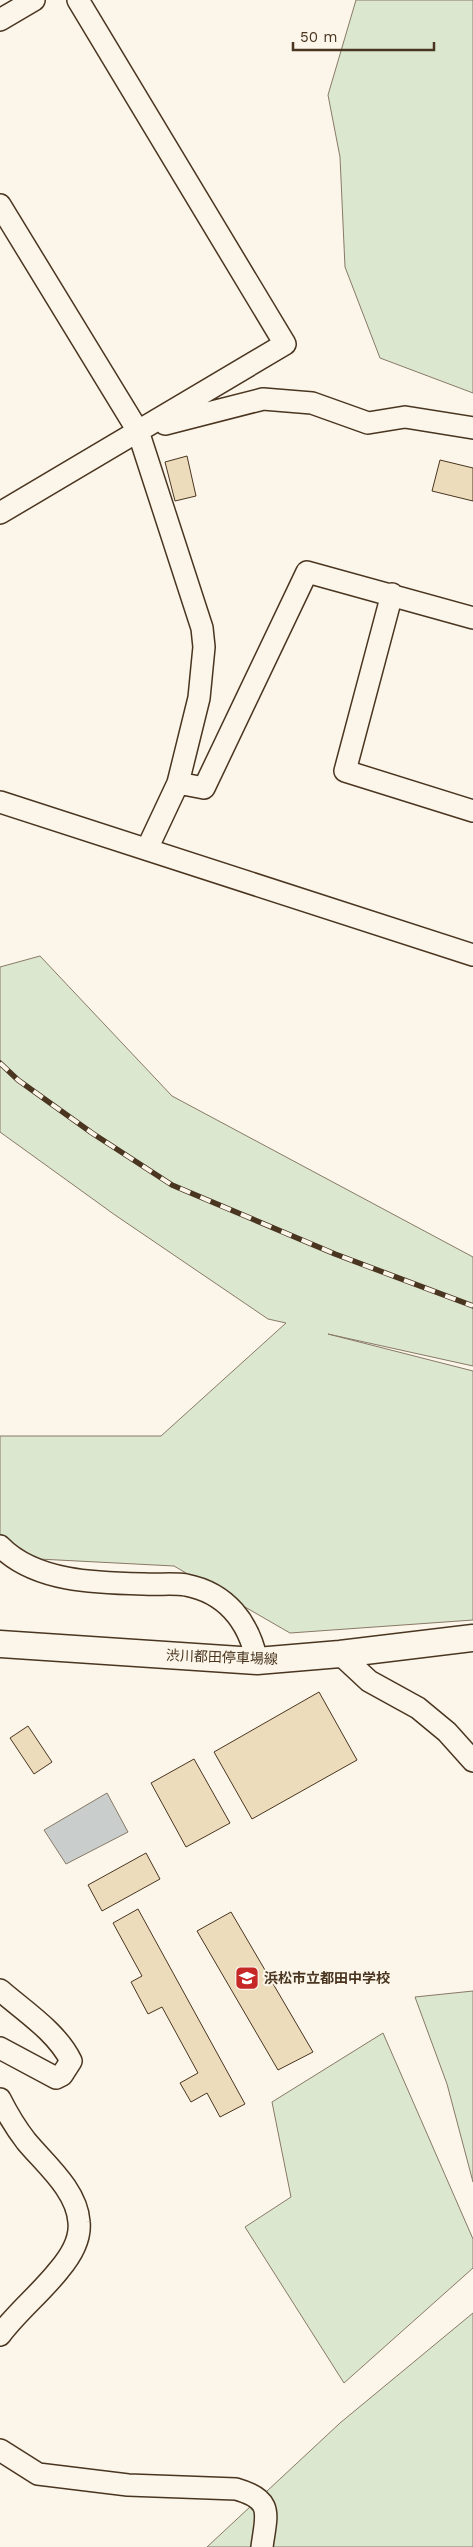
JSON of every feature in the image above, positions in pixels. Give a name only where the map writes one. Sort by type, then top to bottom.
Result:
[{"type":"main road","name":"渋川都田停車場線","points":[[0,1644],[257,1661],[340,1654],[473,1638]]},
{"type":"street","points":[[0,20],[34,0]]},
{"type":"street","points":[[0,513],[285,344],[78,0]]},
{"type":"street","points":[[0,205],[138,431],[202,628],[204,648],[199,698],[178,783],[147,849]]},
{"type":"street","points":[[138,431],[263,399],[312,403],[368,423],[405,417],[473,428]]},
{"type":"street","points":[[178,783],[204,788],[306,572],[392,594],[473,618]]},
{"type":"street","points":[[392,594],[345,770],[473,811]]},
{"type":"street","points":[[0,802],[473,955]]},
{"type":"street","points":[[0,1546],[36,1571],[99,1583],[186,1585],[216,1596],[238,1614],[253,1642],[257,1661]]},
{"type":"street","points":[[340,1654],[370,1681],[418,1708],[447,1732],[473,1761]]},
{"type":"street","points":[[0,1990],[53,2036],[66,2051],[71,2061],[62,2075],[56,2078],[0,2048]]},
{"type":"street","points":[[0,2098],[24,2138],[68,2190],[77,2208],[80,2223],[77,2242],[60,2270],[12,2318],[0,2335]]},
{"type":"street","points":[[0,2450],[38,2474],[128,2485],[236,2489],[248,2492],[260,2501],[267,2515],[262,2547]]},
{"type":"green space","points":[[356,0],[473,0],[473,393],[380,358],[345,267],[340,157],[328,95]]},
{"type":"green space","points":[[40,956],[172,1096],[473,1257],[473,1366],[328,1334],[473,1371],[473,1620],[290,1633],[174,1566],[0,1557],[0,1436],[161,1436],[286,1323],[268,1319],[115,1215],[0,1132],[0,967]]},
{"type":"green space","points":[[473,1991],[473,2182],[447,2084],[415,1997]]},
{"type":"green space","points":[[383,2033],[473,2239],[473,2268],[344,2383],[245,2227],[291,2197],[272,2102]]},
{"type":"green space","points":[[473,2313],[473,2547],[207,2547],[340,2423]]},
{"type":"shaded area","points":[[107,1793],[128,1832],[66,1864],[44,1830]]},
{"type":"building","points":[[187,456],[196,496],[175,501],[165,462]]},
{"type":"building","points":[[440,460],[473,468],[473,501],[432,491]]},
{"type":"building","points":[[319,1692],[357,1760],[252,1819],[214,1752]]},
{"type":"building","points":[[28,1726],[52,1762],[34,1774],[10,1738]]},
{"type":"building","points":[[194,1759],[230,1823],[186,1847],[151,1783]]},
{"type":"building","points":[[146,1853],[160,1879],[102,1911],[88,1885]]},
{"type":"building","points":[[138,1909],[245,2104],[220,2117],[207,2093],[191,2102],[180,2083],[198,2073],[162,2007],[148,2014],[131,1982],[142,1976],[113,1923]]},
{"type":"building","points":[[231,1912],[313,2052],[278,2070],[197,1931]]},
{"type":"railway","points":[[0,1063],[18,1080],[92,1133],[172,1185],[335,1254],[473,1306]]},
{"type":"place","name":"浜松市立都田中学校","points":[[247,1978]]}]
